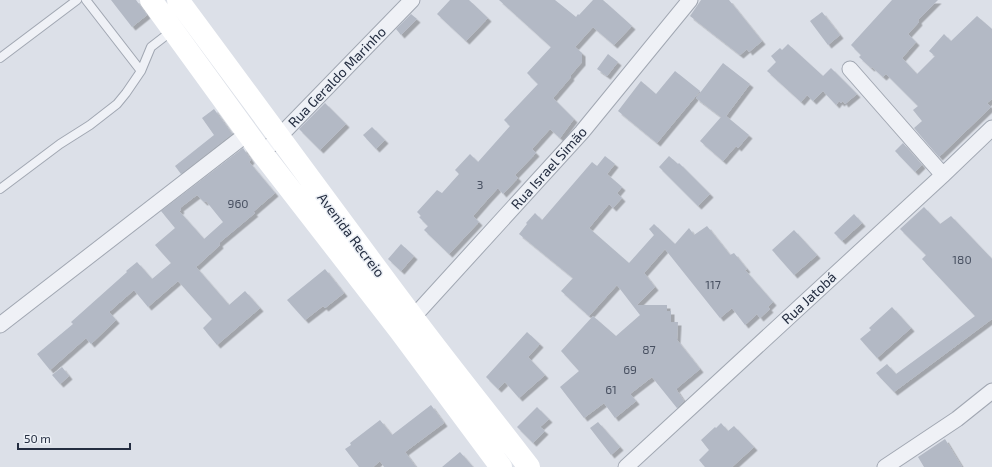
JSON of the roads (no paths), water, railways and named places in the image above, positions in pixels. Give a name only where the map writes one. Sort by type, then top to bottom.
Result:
[{"type":"main road","name":"Avenida Recreio","points":[[151,0],[182,24],[252,99],[407,324],[501,467]]},
{"type":"main road","name":"Avenida Recreio","points":[[178,0],[182,24],[248,134],[262,153],[407,324],[519,463]]},
{"type":"street","name":"Rua Israel Simão","points":[[407,324],[582,132],[690,0]]},
{"type":"street","name":"Rua Geraldo Marinho","points":[[262,153],[407,2]]},
{"type":"street","points":[[850,69],[943,175]]},
{"type":"street","name":"Rua Jatobá","points":[[626,467],[992,128]]},
{"type":"street","points":[[0,325],[248,134]]},
{"type":"street","points":[[885,467],[957,419],[992,391]]},
{"type":"lane","points":[[0,58],[77,0]]},
{"type":"lane","points":[[86,0],[141,70]]},
{"type":"lane","points":[[0,189],[117,104],[141,70],[151,47],[182,24]]}]
